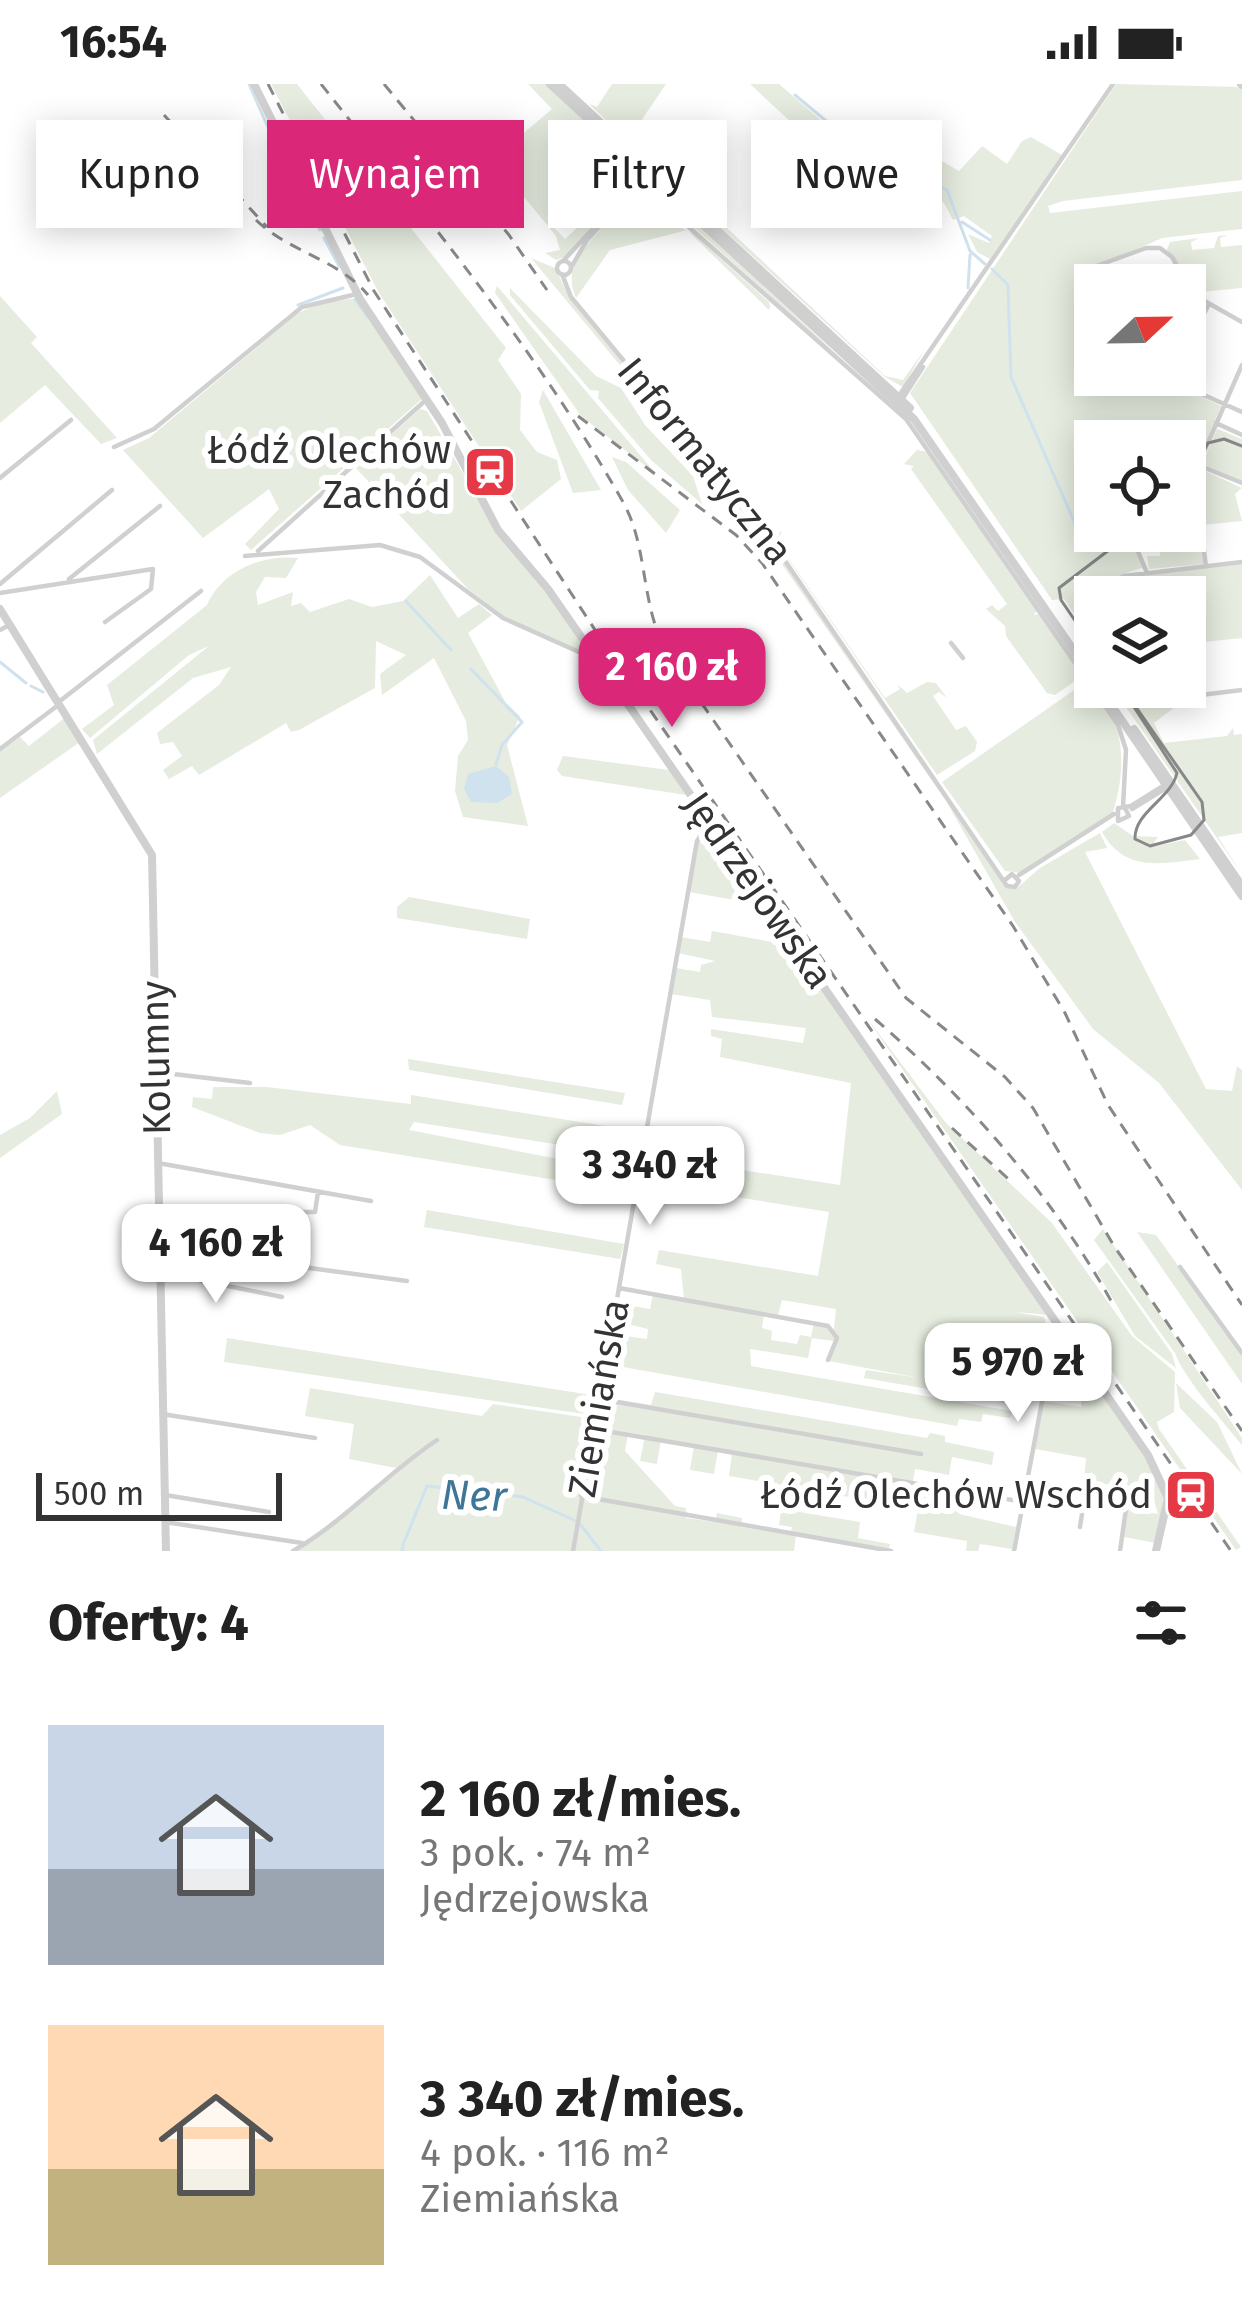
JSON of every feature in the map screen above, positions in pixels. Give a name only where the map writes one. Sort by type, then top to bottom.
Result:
[{"type":"street","name":"Jędrzejowska","points":[[254,84],[356,291],[427,399],[498,530],[598,661],[1148,1455],[1168,1502],[1156,1551]]},
{"type":"street","points":[[554,84],[593,120]]},
{"type":"street","points":[[898,401],[1113,84]]},
{"type":"street","points":[[567,271],[564,260],[596,228]]},
{"type":"street","points":[[567,271],[600,228]]},
{"type":"street","points":[[689,228],[912,426],[1115,719],[1126,750],[1121,812]]},
{"type":"street","points":[[710,228],[898,401],[932,440],[1074,646]]},
{"type":"street","points":[[1104,264],[1155,247],[1175,264]]},
{"type":"street","name":"Informatyczna","points":[[564,260],[557,265],[567,271],[574,300],[764,530],[992,864],[1012,878],[1039,866],[1169,785]]},
{"type":"street","points":[[115,447],[154,430],[302,307],[356,291]]},
{"type":"street","points":[[1206,310],[1208,306],[1242,322]]},
{"type":"street","points":[[1206,447],[1242,365]]},
{"type":"street","points":[[1206,395],[1242,412]]},
{"type":"street","points":[[258,551],[427,399]]},
{"type":"street","points":[[0,478],[70,420]]},
{"type":"street","points":[[1216,424],[1242,435]]},
{"type":"street","points":[[1206,468],[1242,483]]},
{"type":"street","points":[[0,584],[112,490]]},
{"type":"street","points":[[65,583],[160,506]]},
{"type":"street","points":[[245,556],[387,547],[423,558],[503,618],[598,661]]},
{"type":"street","points":[[1141,552],[1147,573]]},
{"type":"street","points":[[1204,552],[1206,566]]},
{"type":"street","points":[[1131,576],[1242,562]]},
{"type":"street","points":[[0,593],[153,569],[152,589],[105,622]]},
{"type":"street","points":[[0,749],[201,591]]},
{"type":"street","name":"Kolumny","points":[[0,609],[150,848],[166,1551]]},
{"type":"street","points":[[0,630],[11,623]]},
{"type":"street","points":[[951,643],[963,658]]},
{"type":"street","points":[[1206,694],[1242,690]]},
{"type":"street","points":[[1117,708],[1242,896]]},
{"type":"street","points":[[1121,812],[1123,779]]},
{"type":"street","points":[[1169,785],[1242,886]]},
{"type":"street","name":"Informatyczna","points":[[1121,812],[1169,785]]},
{"type":"street","points":[[1121,791],[1126,801],[1136,803]]},
{"type":"street","name":"Ziemiańska","points":[[572,1551],[697,841],[710,823]]},
{"type":"street","points":[[156,1072],[250,1083]]},
{"type":"street","points":[[158,1163],[371,1202]]},
{"type":"street","points":[[291,1238],[296,1212],[316,1211],[318,1192]]},
{"type":"street","points":[[159,1248],[407,1281]]},
{"type":"street","points":[[1180,1267],[1242,1353]]},
{"type":"street","points":[[159,1272],[282,1297]]},
{"type":"street","points":[[619,1288],[828,1326],[837,1338],[828,1360]]},
{"type":"street","points":[[1014,1551],[1054,1331],[1060,1324]]},
{"type":"street","points":[[599,1399],[921,1454]]},
{"type":"street","points":[[162,1414],[315,1438]]},
{"type":"street","points":[[594,1429],[1024,1502]]},
{"type":"street","points":[[292,1551],[437,1440]]},
{"type":"street","points":[[1026,1491],[1127,1510],[1120,1551]]},
{"type":"street","points":[[164,1495],[268,1512]]},
{"type":"street","points":[[581,1496],[891,1551]]},
{"type":"street","points":[[1080,1527],[1084,1501]]},
{"type":"street","points":[[165,1522],[305,1543]]},
{"type":"shaded area","points":[[271,84],[297,84],[326,120],[290,120]]},
{"type":"shaded area","points":[[528,84],[547,84],[584,120],[548,120],[548,226],[524,197],[524,133],[552,109]]},
{"type":"shaded area","points":[[612,84],[666,84],[642,120],[606,120],[589,104],[597,107]]},
{"type":"shaded area","points":[[750,84],[779,84],[821,120],[789,120]]},
{"type":"shaded area","points":[[1116,84],[1242,87],[1242,180],[1048,206],[1050,213],[1242,191],[1242,229],[1162,238],[1104,264],[1074,264],[1074,396],[1200,396],[1221,406],[1206,441],[1206,420],[1074,420],[1074,552],[1137,552],[1144,567],[1118,576],[1074,576],[1074,614],[1064,599],[1052,600],[910,393]]},
{"type":"shaded area","points":[[1031,137],[1062,155],[990,259],[977,252],[968,234],[989,243],[992,236],[964,216],[953,220],[942,202],[942,161],[959,171],[982,146],[1007,164],[1022,141]]},
{"type":"shaded area","points":[[345,228],[411,228],[506,348],[498,360],[521,394],[520,430],[537,452],[557,460],[561,479],[521,511],[379,293]]},
{"type":"shaded area","points":[[549,228],[565,239],[577,228],[590,228],[568,256],[556,260],[545,253],[560,250]]},
{"type":"shaded area","points":[[603,228],[686,230],[610,250],[576,298],[572,275],[586,246]]},
{"type":"shaded area","points":[[693,228],[702,228],[884,399]]},
{"type":"shaded area","points":[[721,228],[875,371],[869,368]]},
{"type":"shaded area","points":[[722,228],[885,376],[903,380],[925,349],[903,387],[885,377]]},
{"type":"shaded area","points":[[689,232],[769,302],[769,310]]},
{"type":"shaded area","points":[[1228,235],[1220,238],[1221,247],[1242,245],[1242,288],[1206,292],[1206,264],[1177,264],[1167,250],[1170,242],[1199,238],[1191,242],[1192,250],[1214,248],[1218,236]]},
{"type":"shaded area","points":[[531,258],[555,268],[571,300],[757,523],[1006,888],[1017,888],[1040,868],[1100,833],[1107,848],[1085,852],[1206,1089],[1232,1091],[1237,1066],[1242,1070],[1242,1190],[1159,1083],[1093,1029],[1015,922],[946,801],[766,541]]},
{"type":"shaded area","points":[[497,286],[657,475],[581,416],[495,293]]},
{"type":"shaded area","points":[[510,288],[596,376],[621,388],[645,425],[693,476],[702,504],[651,460],[598,398],[599,391],[590,390],[510,295]]},
{"type":"shaded area","points":[[0,296],[37,337],[31,343],[117,438],[101,444],[45,385],[0,423]]},
{"type":"shaded area","points":[[356,299],[423,398],[251,550],[245,544],[279,509],[269,489],[203,538],[123,450],[149,438],[298,313],[327,300]]},
{"type":"shaded area","points":[[543,390],[601,490],[573,493],[539,402]]},
{"type":"shaded area","points":[[420,409],[427,411],[501,539],[544,587],[591,659],[500,614],[468,589],[355,467]]},
{"type":"shaded area","points":[[1217,429],[1242,439],[1242,481],[1206,466]]},
{"type":"shaded area","points":[[917,450],[928,452],[1037,611],[1033,615],[1039,614],[1074,664],[1074,682],[1055,695],[1047,693],[1006,636],[1005,626],[986,609],[992,605],[998,611],[1007,604],[911,469],[914,466],[904,464]]},
{"type":"shaded area","points":[[612,457],[626,462],[680,510],[666,533],[628,490]]},
{"type":"shaded area","points":[[1206,471],[1242,488],[1235,494],[1242,521],[1206,525]]},
{"type":"shaded area","points":[[777,542],[885,698],[900,689],[897,684],[907,693],[927,682],[936,683],[947,698],[939,692],[933,696],[956,730],[966,726],[977,742],[975,751],[937,775]]},
{"type":"shaded area","points":[[1203,552],[1203,564],[1149,569],[1147,556]]},
{"type":"shaded area","points":[[298,558],[286,578],[265,577],[256,592],[258,605],[293,592],[291,606],[301,603],[310,612],[349,599],[372,607],[403,601],[430,575],[458,618],[479,604],[492,615],[468,633],[506,703],[520,716],[507,745],[528,826],[463,817],[455,791],[458,756],[468,740],[466,721],[434,658],[382,695],[380,674],[406,655],[376,641],[375,688],[299,730],[291,732],[286,723],[199,775],[192,766],[169,779],[163,770],[182,756],[173,742],[160,744],[157,733],[219,685],[231,667],[193,678],[97,754],[93,740],[209,646],[189,655],[90,738],[82,729],[114,705],[107,685],[207,605],[233,574],[257,562]]},
{"type":"shaded area","points":[[1242,564],[1242,638],[1206,642],[1206,576],[1140,576]]},
{"type":"shaded area","points":[[1074,690],[1074,708],[1107,708],[1116,727],[1120,782],[1111,818],[1022,873],[1005,871],[942,782]]},
{"type":"shaded area","points":[[1127,708],[1134,708],[1176,770],[1136,708],[1173,708],[1154,723],[1164,743],[1227,736],[1233,728],[1234,735],[1242,734],[1242,833],[1218,837],[1242,874]]},
{"type":"shaded area","points":[[67,716],[80,742],[0,798],[0,751],[20,737],[29,746]]},
{"type":"shaded area","points":[[563,756],[669,770],[686,795],[562,776],[557,770]]},
{"type":"shaded area","points":[[1114,823],[1133,836],[1158,837],[1151,847],[1185,840],[1204,864],[1200,859],[1144,862],[1121,854],[1102,832]]},
{"type":"shaded area","points":[[708,827],[761,902],[689,892],[699,838]]},
{"type":"shaded area","points":[[409,897],[530,919],[527,939],[397,918],[397,907]]},
{"type":"shaded area","points":[[712,931],[794,946],[1049,1315],[1015,1312],[1044,1317],[1052,1344],[1056,1328],[1146,1455],[1166,1496],[1156,1543],[1124,1537],[1128,1509],[1158,1514],[1152,1493],[1084,1480],[1086,1458],[1035,1449],[1044,1401],[1081,1407],[1083,1390],[1098,1391],[1074,1355],[1052,1354],[1052,1347],[982,1335],[980,1348],[1028,1356],[1026,1373],[997,1368],[999,1354],[978,1351],[975,1366],[994,1369],[993,1379],[1003,1381],[1000,1393],[1012,1395],[1010,1403],[864,1378],[866,1370],[920,1378],[829,1361],[837,1334],[834,1341],[812,1338],[808,1358],[750,1349],[751,1366],[1012,1411],[1010,1418],[983,1414],[981,1422],[959,1419],[957,1426],[606,1364],[612,1334],[647,1339],[648,1329],[615,1321],[617,1303],[650,1309],[653,1294],[684,1299],[681,1269],[656,1264],[659,1250],[818,1276],[829,1212],[667,1186],[669,1165],[642,1160],[643,1155],[840,1185],[851,1083],[720,1057],[722,1039],[711,1036],[711,1029],[803,1043],[806,1028],[712,1017],[710,1000],[671,994],[676,968],[700,972],[701,965],[715,961],[678,953],[681,937],[710,942]],"holes":[[[782,1300],[836,1309],[834,1329],[814,1323],[811,1337],[800,1335],[797,1344],[771,1340],[772,1331],[762,1328],[764,1314],[778,1315]]]},
{"type":"shaded area","points":[[864,1014],[946,1123],[1052,1223],[1132,1336],[1175,1372],[1174,1412],[1157,1422],[1159,1429],[1241,1547],[1236,1550]]},
{"type":"shaded area","points":[[408,1059],[625,1093],[622,1105],[409,1070]]},
{"type":"shaded area","points":[[213,1087],[267,1087],[411,1104],[411,1095],[630,1130],[635,1146],[631,1156],[414,1122],[409,1130],[631,1173],[630,1192],[340,1145],[310,1125],[280,1135],[260,1133],[192,1107],[193,1097],[212,1099]]},
{"type":"shaded area","points":[[57,1091],[62,1114],[0,1158],[0,1135],[30,1118]]},
{"type":"shaded area","points":[[427,1210],[624,1244],[620,1259],[424,1227]]},
{"type":"shaded area","points":[[1103,1229],[1242,1438],[1242,1445],[1195,1387],[1094,1240]]},
{"type":"shaded area","points":[[1137,1232],[1156,1235],[1242,1354],[1242,1384]]},
{"type":"shaded area","points":[[1107,1262],[1172,1354],[1176,1368],[1135,1336],[1097,1272]]},
{"type":"shaded area","points":[[227,1338],[598,1396],[592,1415],[224,1362]]},
{"type":"shaded area","points":[[1176,1383],[1217,1422],[1242,1474],[1180,1408]]},
{"type":"shaded area","points":[[310,1388],[482,1416],[493,1404],[595,1419],[601,1397],[651,1405],[655,1392],[927,1438],[930,1433],[945,1436],[945,1442],[994,1452],[992,1465],[952,1457],[949,1475],[915,1469],[912,1486],[968,1493],[959,1514],[1016,1527],[1012,1549],[980,1544],[978,1551],[966,1551],[967,1541],[914,1532],[918,1509],[729,1476],[732,1454],[718,1450],[714,1474],[690,1470],[694,1445],[661,1439],[657,1464],[640,1461],[645,1435],[606,1429],[628,1434],[625,1451],[675,1506],[686,1508],[686,1518],[715,1522],[717,1513],[742,1518],[741,1527],[790,1535],[792,1527],[779,1525],[781,1509],[860,1522],[858,1538],[890,1544],[888,1551],[796,1535],[794,1551],[294,1551],[346,1515],[396,1468],[349,1459],[354,1424],[305,1416]]},
{"type":"water","points":[[496,766],[509,777],[512,794],[497,803],[471,802],[464,789],[468,774]]},
{"type":"waterway","points":[[249,84],[267,125]]},
{"type":"waterway","points":[[795,95],[825,120],[945,189]]},
{"type":"waterway","points":[[947,190],[970,251],[985,264]]},
{"type":"waterway","points":[[962,222],[990,240]]},
{"type":"waterway","points":[[324,238],[339,266]]},
{"type":"waterway","points":[[968,288],[970,255]]},
{"type":"waterway","points":[[992,269],[1008,285],[1011,377],[1074,521]]},
{"type":"waterway","points":[[298,305],[343,288]]},
{"type":"waterway","points":[[355,299],[368,317]]},
{"type":"waterway","points":[[406,601],[451,650]]},
{"type":"waterway","points":[[0,662],[26,683]]},
{"type":"waterway","points":[[471,669],[522,722],[502,745],[496,764]]},
{"type":"waterway","points":[[31,686],[43,692]]},
{"type":"waterway","name":"Ner","points":[[403,1545],[427,1486],[523,1497],[576,1521]]},
{"type":"waterway","name":"Ner","points":[[580,1524],[601,1551]]},
{"type":"waterway","name":"Ner","points":[[402,1551],[403,1547]]},
{"type":"tram line","points":[[1206,447],[1224,439],[1242,446]]},
{"type":"tram line","points":[[1075,576],[1106,552]]},
{"type":"tram line","points":[[1074,577],[1059,588],[1074,619]]},
{"type":"tram line","points":[[1135,708],[1177,773],[1136,829],[1135,839],[1150,846],[1191,835],[1204,820],[1202,802],[1137,708]]},
{"type":"railway","points":[[268,84],[374,291],[599,636],[1231,1551]]},
{"type":"railway","points":[[321,84],[480,287],[590,447],[632,521],[654,621],[671,659],[906,998],[1005,1077],[1033,1108],[1114,1246],[1242,1431]]},
{"type":"railway","points":[[384,84],[509,235],[547,290]]},
{"type":"railway","points":[[164,115],[267,227]]},
{"type":"railway","points":[[256,220],[342,273],[368,295]]},
{"type":"railway","points":[[578,416],[736,535],[762,563],[1013,926],[1065,1013],[1108,1105],[1242,1305]]},
{"type":"railway","points":[[875,1019],[944,1083],[1008,1153],[1065,1228],[1115,1308]]},
{"type":"railway","points":[[952,1128],[1014,1184]]},
{"type":"place","name":"Łódź Olechów Zachód","points":[[490,472]]},
{"type":"place","name":"Łódź Olechów Wschód","points":[[1191,1495]]}]
